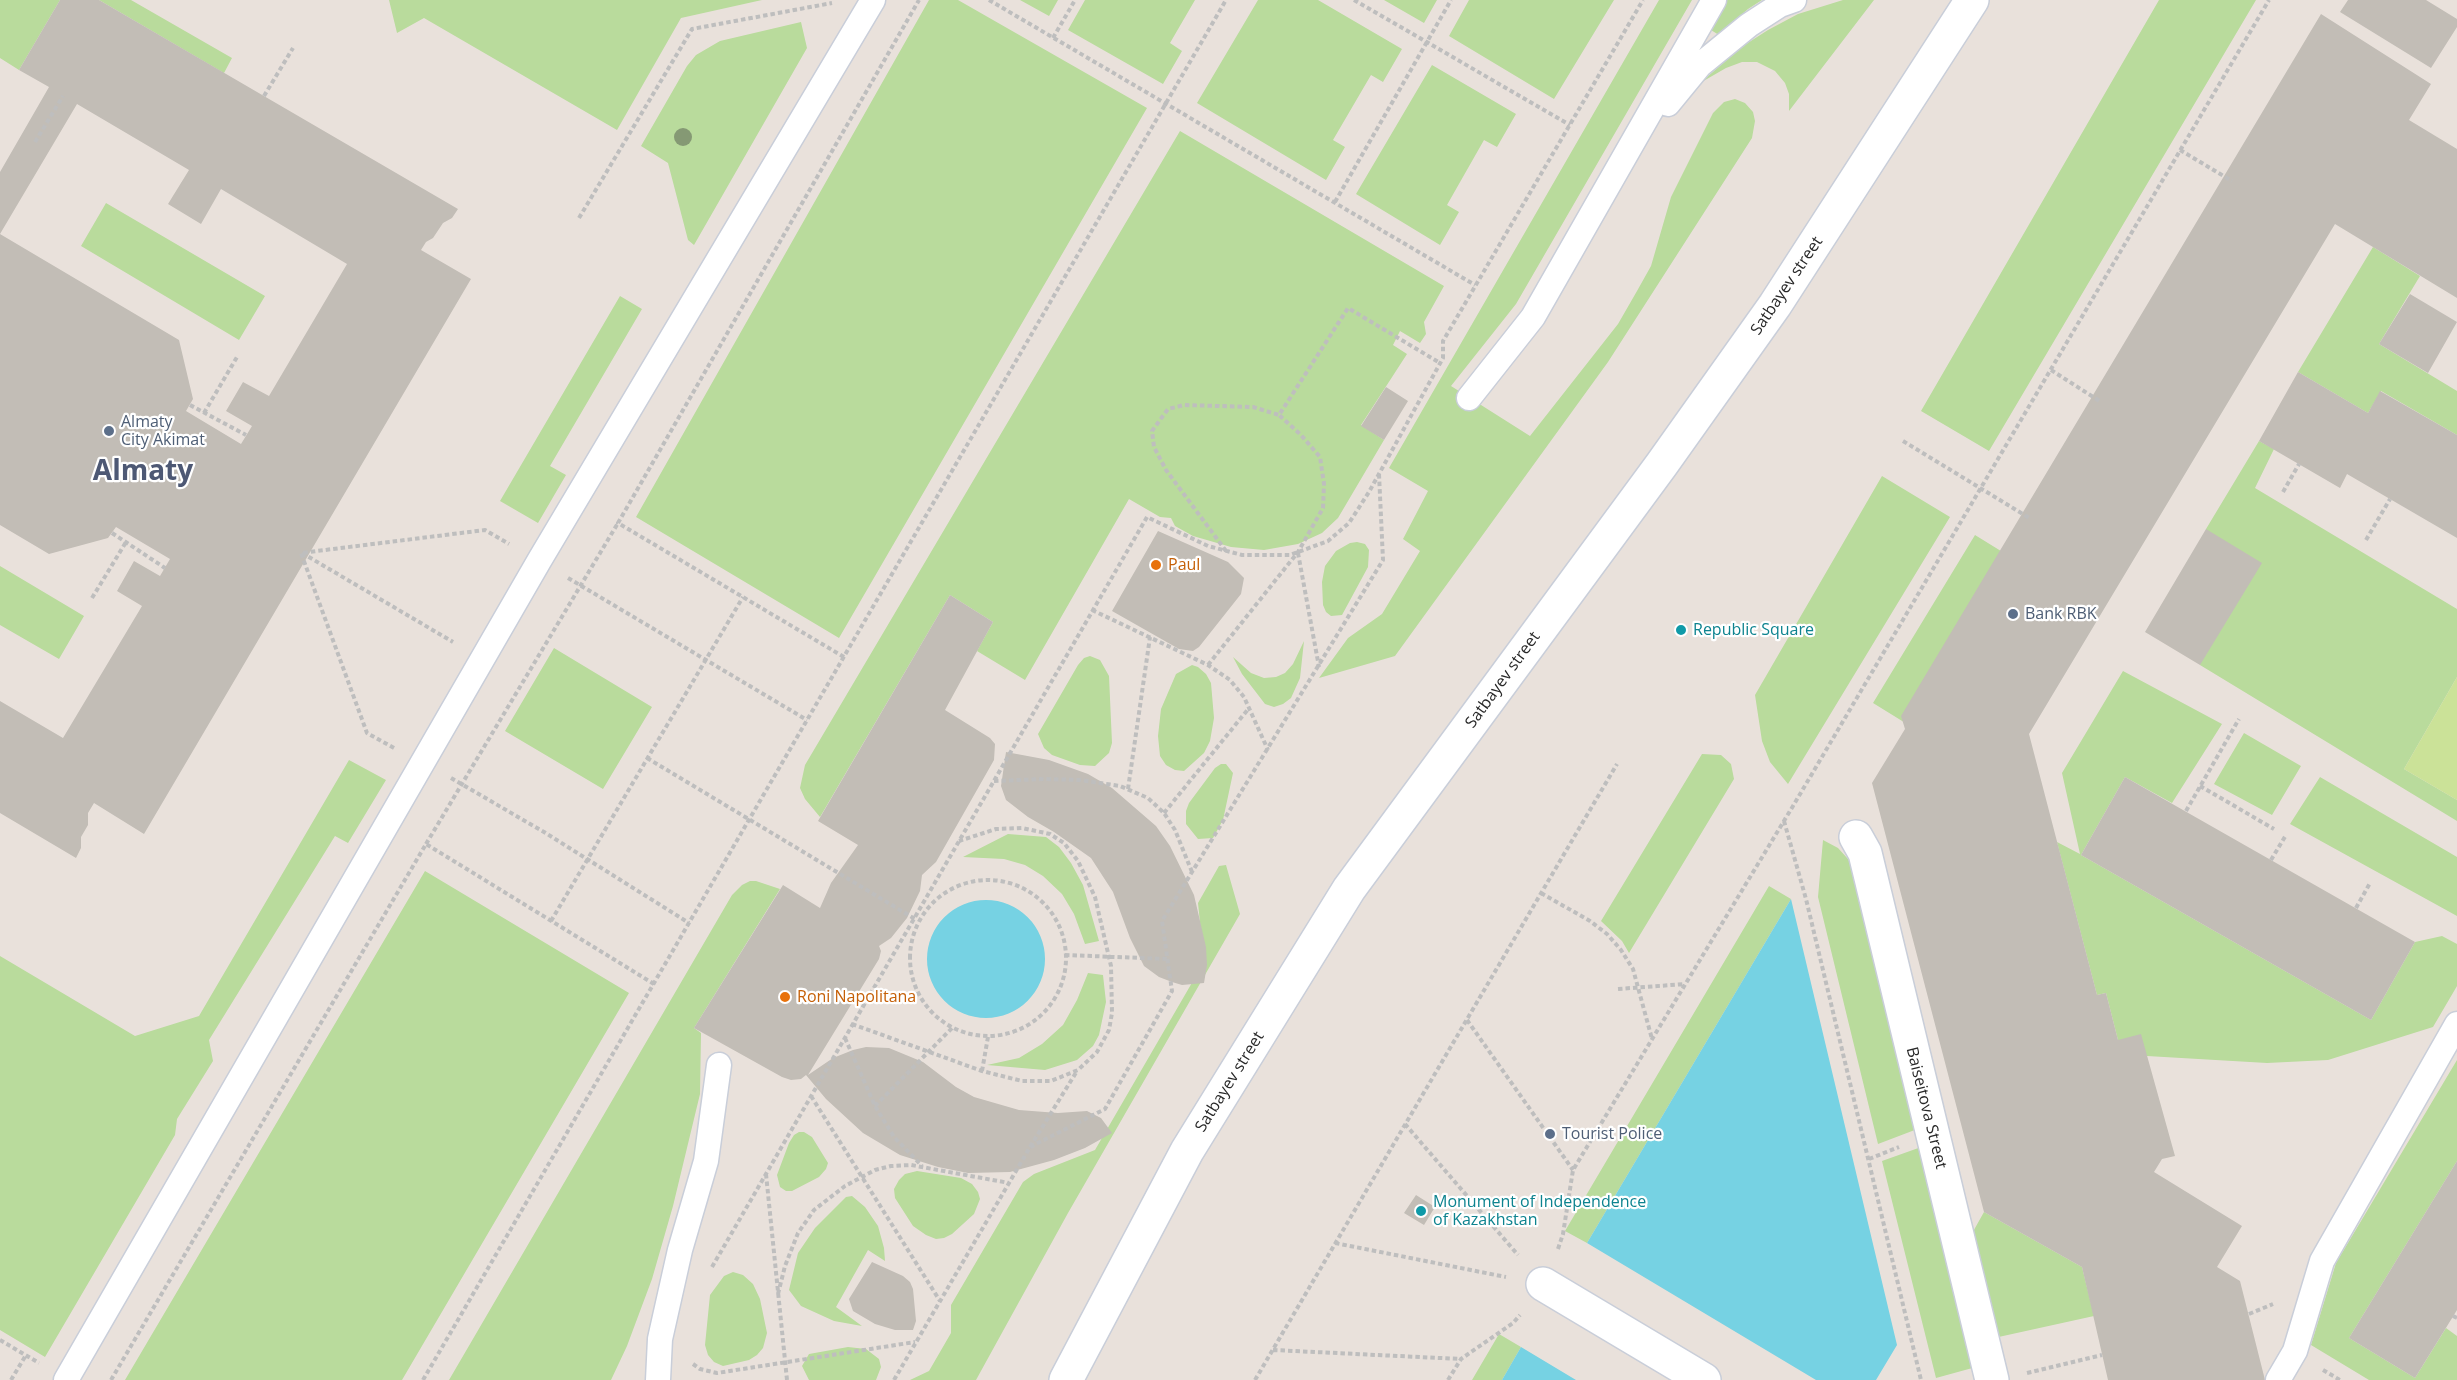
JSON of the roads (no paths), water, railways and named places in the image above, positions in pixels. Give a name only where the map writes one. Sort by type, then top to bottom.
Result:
[{"type":"main road","name":"Satbayev street","points":[[1066,1380],[1188,1152],[1349,889],[1768,315],[1972,0]]},
{"type":"main road","name":"Baiseitova Street","points":[[1856,837],[1865,853],[2007,1377]]},
{"type":"main road","points":[[1543,1284],[1704,1380]]},
{"type":"lane","points":[[66,1380],[539,561],[873,0]]},
{"type":"lane","points":[[1469,398],[1533,317],[1714,0]]},
{"type":"lane","points":[[1584,227],[1657,118],[1700,64],[1749,25],[1794,0]]},
{"type":"lane","points":[[2278,1380],[2295,1351],[2322,1261],[2457,1024]]},
{"type":"lane","points":[[658,1380],[660,1339],[680,1250],[706,1161],[719,1065]]},
{"type":"water","points":[[1791,899],[1897,1345],[1876,1380],[1816,1380],[1587,1243]]},
{"type":"water","points":[[986,900],[1019,910],[1035,926],[1045,959],[1035,992],[1019,1008],[986,1018],[953,1008],[937,992],[927,959],[937,926],[953,910]]},
{"type":"water","points":[[1521,1347],[1576,1380],[1502,1380]]},
{"type":"place","name":"Almaty City Akimat","points":[[109,431]]},
{"type":"place","name":"Paul","points":[[1156,565]]},
{"type":"place","name":"Bank RBK","points":[[2013,614]]},
{"type":"place","name":"Republic Square","points":[[1681,630]]},
{"type":"place","name":"Roni Napolitana","points":[[785,997]]},
{"type":"place","name":"Tourist Police","points":[[1550,1134]]},
{"type":"place","name":"Monument of Independence of Kazakhstan","points":[[1421,1211]]},
{"type":"district","name":"Almaty","points":[[143,472]]}]
